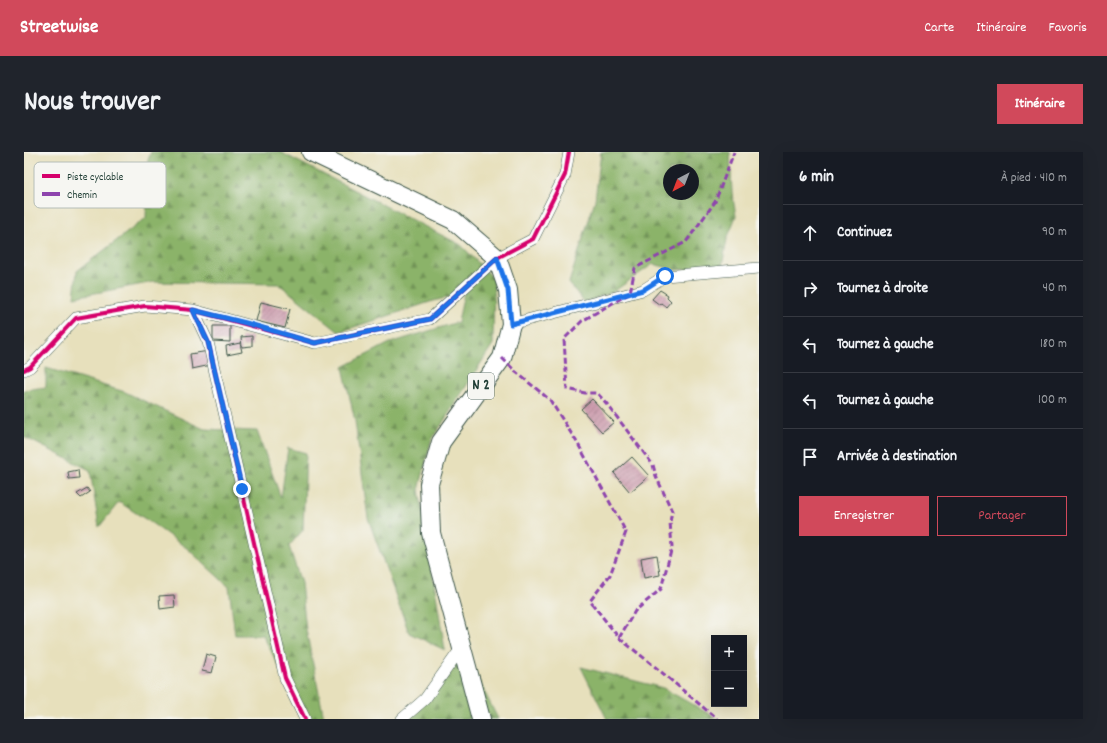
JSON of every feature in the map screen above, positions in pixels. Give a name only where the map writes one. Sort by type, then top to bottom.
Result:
[{"type":"main road","points":[[311,152],[453,220],[497,258]]},
{"type":"main road","name":"N 2","points":[[481,719],[431,533],[429,484],[441,442],[502,358],[511,324],[508,290],[497,258]]},
{"type":"street","points":[[24,370],[30,367],[76,318],[145,306],[193,310],[246,323],[315,343],[430,319],[497,258],[533,239],[565,175],[569,152]]},
{"type":"street","points":[[511,324],[643,290],[665,276],[759,268]]},
{"type":"street","points":[[193,310],[208,342],[285,678],[305,719]]},
{"type":"street","points":[[402,719],[425,699],[462,647]]},
{"type":"green space","points":[[151,152],[280,152],[461,245],[494,279],[493,344],[431,441],[419,490],[445,650],[409,633],[368,518],[355,421],[343,367],[390,343],[458,322],[464,293],[430,302],[339,332],[279,284],[154,282],[74,297],[77,271],[146,218],[146,208],[166,208],[166,162],[148,162]]},
{"type":"green space","points":[[601,152],[730,152],[732,192],[736,216],[727,239],[722,267],[676,270],[653,264],[613,292],[584,302],[569,283],[595,200]]},
{"type":"green space","points":[[46,368],[125,392],[204,429],[257,431],[281,498],[288,448],[306,453],[303,530],[289,546],[301,583],[306,630],[324,718],[305,719],[263,635],[235,635],[229,587],[188,549],[119,502],[99,527],[90,470],[24,437],[24,390],[46,387]]},
{"type":"green space","points":[[462,647],[498,719],[396,719],[425,699]]},
{"type":"green space","points":[[581,667],[663,688],[718,719],[607,719]]},
{"type":"building","points":[[660,290],[668,295],[667,297],[671,301],[666,307],[661,303],[660,305],[652,299]]},
{"type":"building","points":[[261,302],[290,309],[285,328],[256,321]]},
{"type":"building","points":[[213,326],[230,326],[230,342],[213,341]]},
{"type":"building","points":[[252,336],[252,346],[242,347],[241,337]]},
{"type":"building","points":[[240,343],[242,352],[227,355],[226,346]]},
{"type":"building","points":[[209,351],[211,365],[192,369],[190,354]]},
{"type":"building","points":[[592,399],[614,422],[602,432],[581,409]]},
{"type":"building","points":[[632,457],[649,476],[630,492],[614,473]]},
{"type":"building","points":[[78,470],[79,478],[69,479],[68,472]]},
{"type":"building","points":[[87,488],[90,492],[81,498],[77,494]]},
{"type":"building","points":[[657,555],[660,575],[644,578],[641,558]]},
{"type":"building","points":[[174,595],[175,607],[160,609],[159,596]]},
{"type":"building","points":[[206,654],[216,657],[212,673],[202,671]]},
{"type":"marked path","points":[[619,638],[635,611],[661,589],[672,547],[670,522],[672,511],[656,476],[653,465],[607,404],[597,393],[585,393],[567,389],[564,339],[582,321],[630,293],[635,268],[686,242],[715,202],[734,152]]},
{"type":"marked path","points":[[502,358],[516,372],[550,400],[578,444],[626,532],[610,575],[590,601],[619,638],[717,719]]},
{"type":"cycle path","points":[[24,370],[30,367],[76,318],[145,306],[193,310],[315,343],[430,319],[497,258],[533,239],[565,175],[569,152]]},
{"type":"cycle path","points":[[193,310],[208,342],[285,678],[305,719]]},
{"type":"route","points":[[242,489],[208,342],[193,310],[246,323],[315,343],[430,319],[497,258],[508,290],[511,324],[643,290],[665,276]]}]
